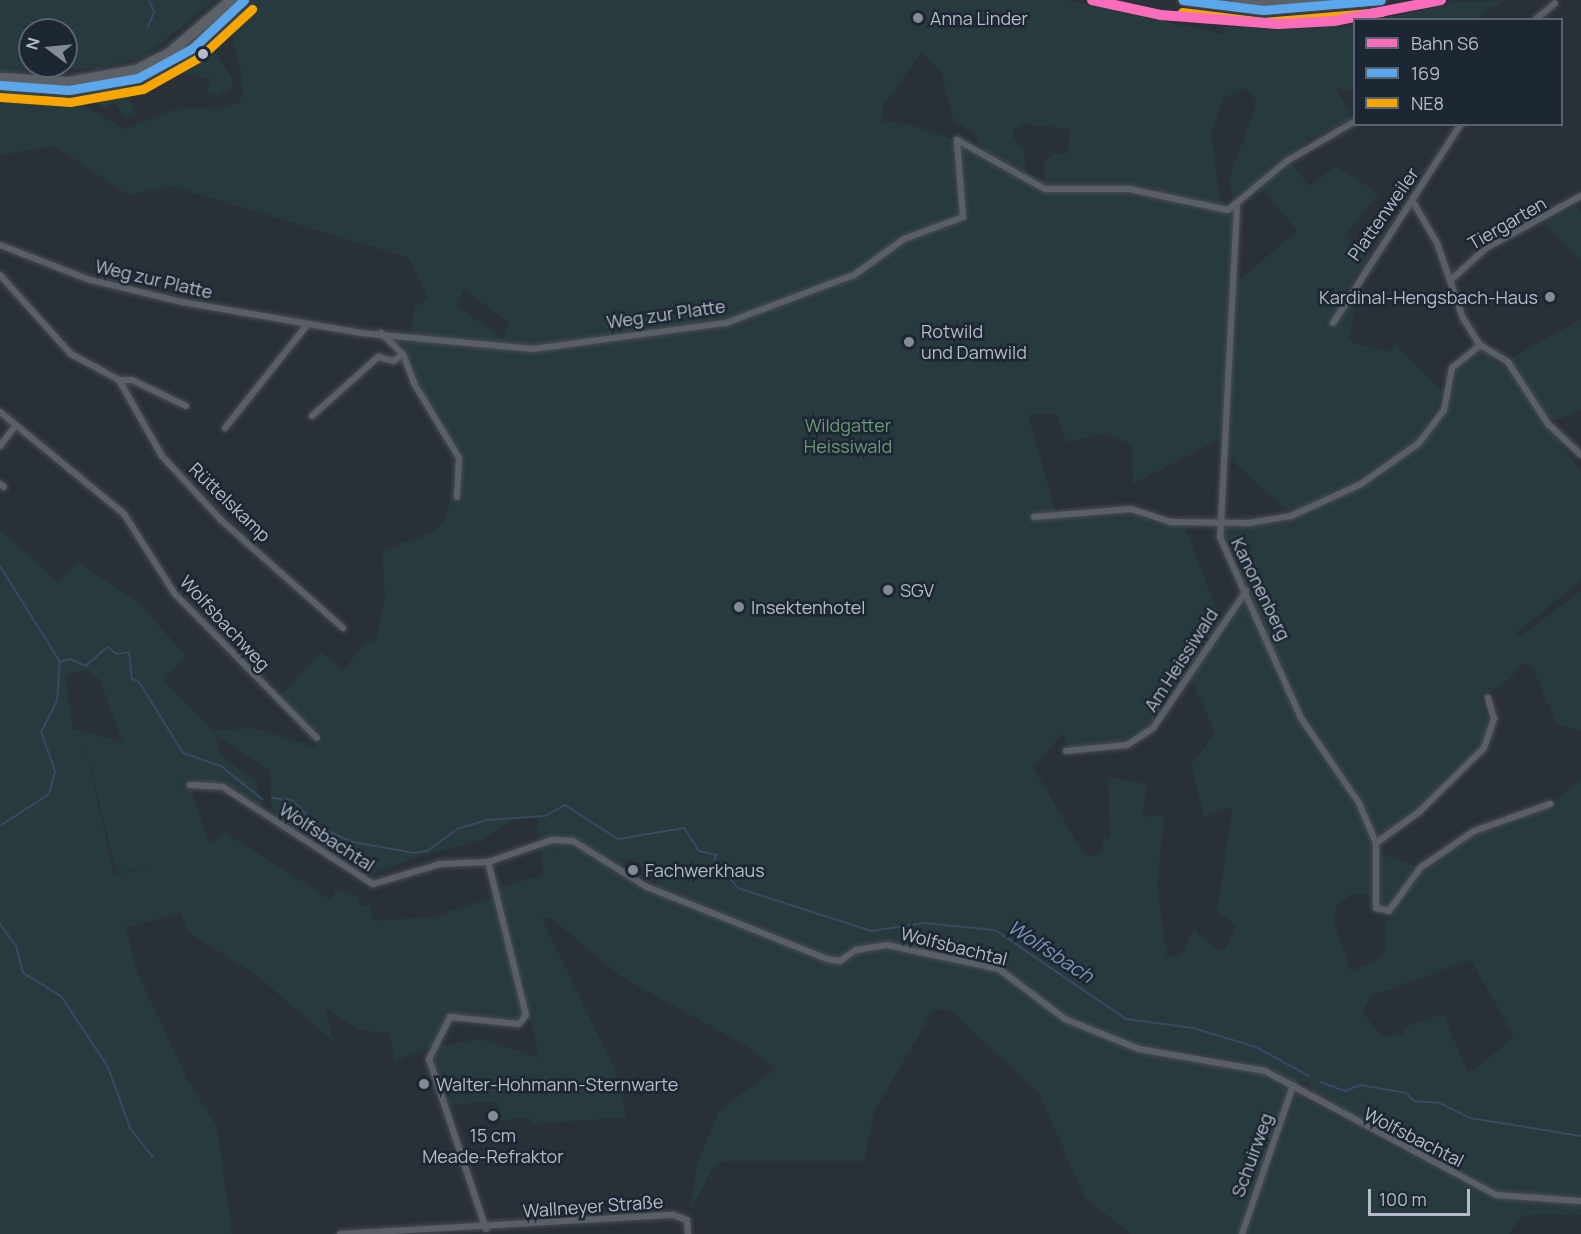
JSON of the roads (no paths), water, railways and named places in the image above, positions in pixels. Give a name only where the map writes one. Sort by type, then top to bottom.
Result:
[{"type":"main road","points":[[0,78],[69,82],[136,70],[168,54],[231,0]]},
{"type":"main road","points":[[0,86],[69,90],[138,78],[193,48],[244,0]]},
{"type":"main road","points":[[1183,0],[1263,10],[1381,0]]},
{"type":"main road","points":[[1236,0],[1322,0]]},
{"type":"street","points":[[1537,18],[1555,3]]},
{"type":"street","points":[[1237,206],[1287,161],[1353,123]]},
{"type":"street","name":"Plattenweiler","points":[[1333,322],[1356,280],[1413,202],[1460,126]]},
{"type":"street","name":"Weg zur Platte","points":[[0,244],[130,292],[307,325],[520,350],[738,320],[854,275],[904,239],[961,219],[957,140],[1033,183],[1069,192],[1129,189],[1228,210],[1237,206]]},
{"type":"street","name":"Tiergarten","points":[[1451,280],[1486,248],[1581,196]]},
{"type":"street","points":[[1413,202],[1480,345],[1508,362],[1548,424],[1581,455]]},
{"type":"street","name":"Kanonenberg","points":[[1237,206],[1220,537],[1301,718],[1359,803],[1376,843],[1376,908],[1389,911],[1420,868],[1448,848],[1489,824],[1550,804]]},
{"type":"street","points":[[0,275],[71,354],[119,380],[132,380],[186,406]]},
{"type":"street","points":[[225,428],[307,325]]},
{"type":"street","points":[[381,333],[403,354],[415,385],[459,458],[457,497]]},
{"type":"street","points":[[1034,517],[1131,509],[1163,522],[1275,521],[1372,477],[1429,433],[1444,410],[1452,368],[1480,345]]},
{"type":"street","points":[[312,416],[378,357],[394,361],[403,354]]},
{"type":"street","name":"Rüttelskamp","points":[[119,380],[162,456],[221,520],[343,628]]},
{"type":"street","name":"Wolfsbachweg","points":[[0,412],[124,514],[175,594],[317,738]]},
{"type":"street","points":[[0,446],[15,426]]},
{"type":"street","name":"Am Heissiwald","points":[[1066,751],[1127,745],[1153,728],[1246,591]]},
{"type":"street","points":[[1376,843],[1419,812],[1484,748],[1494,719],[1488,698]]},
{"type":"street","name":"Wolfsbachtal","points":[[190,786],[223,788],[372,884],[440,864],[488,862],[552,840],[573,841],[647,887],[828,959],[840,961],[856,950],[887,945],[999,969],[1065,1019],[1119,1042],[1245,1065],[1293,1086],[1393,1145],[1496,1195],[1581,1201]]},
{"type":"street","points":[[486,1229],[429,1059],[450,1017],[516,1024],[526,1016],[488,862]]},
{"type":"street","name":"Schuirweg","points":[[1242,1234],[1293,1086]]},
{"type":"street","name":"Wallneyer Straße","points":[[340,1234],[486,1229],[677,1215],[687,1220],[688,1234]]},
{"type":"waterway","points":[[148,27],[154,12],[149,0]]},
{"type":"waterway","name":"Wolfsbach","points":[[0,566],[60,662]]},
{"type":"waterway","name":"Wolfsbach","points":[[60,662],[70,659],[86,666],[107,647],[117,654],[129,652],[132,679],[139,682],[183,753],[221,766],[262,799]]},
{"type":"waterway","points":[[0,826],[49,794],[55,771],[41,732],[57,701],[60,662]]},
{"type":"waterway","name":"Wolfsbach","points":[[272,798],[292,800],[321,828],[353,842],[414,853],[427,851],[457,829],[487,820],[545,816],[565,805],[618,839],[684,828],[699,851],[716,855],[714,862],[738,888],[871,931],[924,923],[995,930],[1126,1019],[1193,1028],[1256,1047],[1309,1076]]},
{"type":"waterway","points":[[0,924],[16,946],[23,973],[61,996],[108,1067],[130,1128],[153,1157]]},
{"type":"waterway","name":"Wolfsbach","points":[[1320,1082],[1345,1091],[1360,1085],[1406,1093],[1414,1101],[1440,1103],[1470,1118],[1581,1136]]},
{"type":"rail line","name":"S6","points":[[1092,0],[1161,15],[1278,24],[1334,21],[1441,0]]},
{"type":"place","name":"Anna Linder","points":[[918,18]]},
{"type":"place","name":"Kardinal-Hengsbach-Haus","points":[[1550,297]]},
{"type":"place","name":"Rotwild und Damwild","points":[[909,342]]},
{"type":"place","name":"SGV","points":[[888,590]]},
{"type":"place","name":"Insektenhotel","points":[[739,607]]},
{"type":"place","name":"Fachwerkhaus","points":[[633,870]]},
{"type":"place","name":"Walter-Hohmann-Sternwarte","points":[[424,1084]]},
{"type":"place","name":"15 cm Meade-Refraktor","points":[[493,1116]]},
{"type":"park label","name":"Wildgatter Heissiwald","points":[[848,436]]}]
